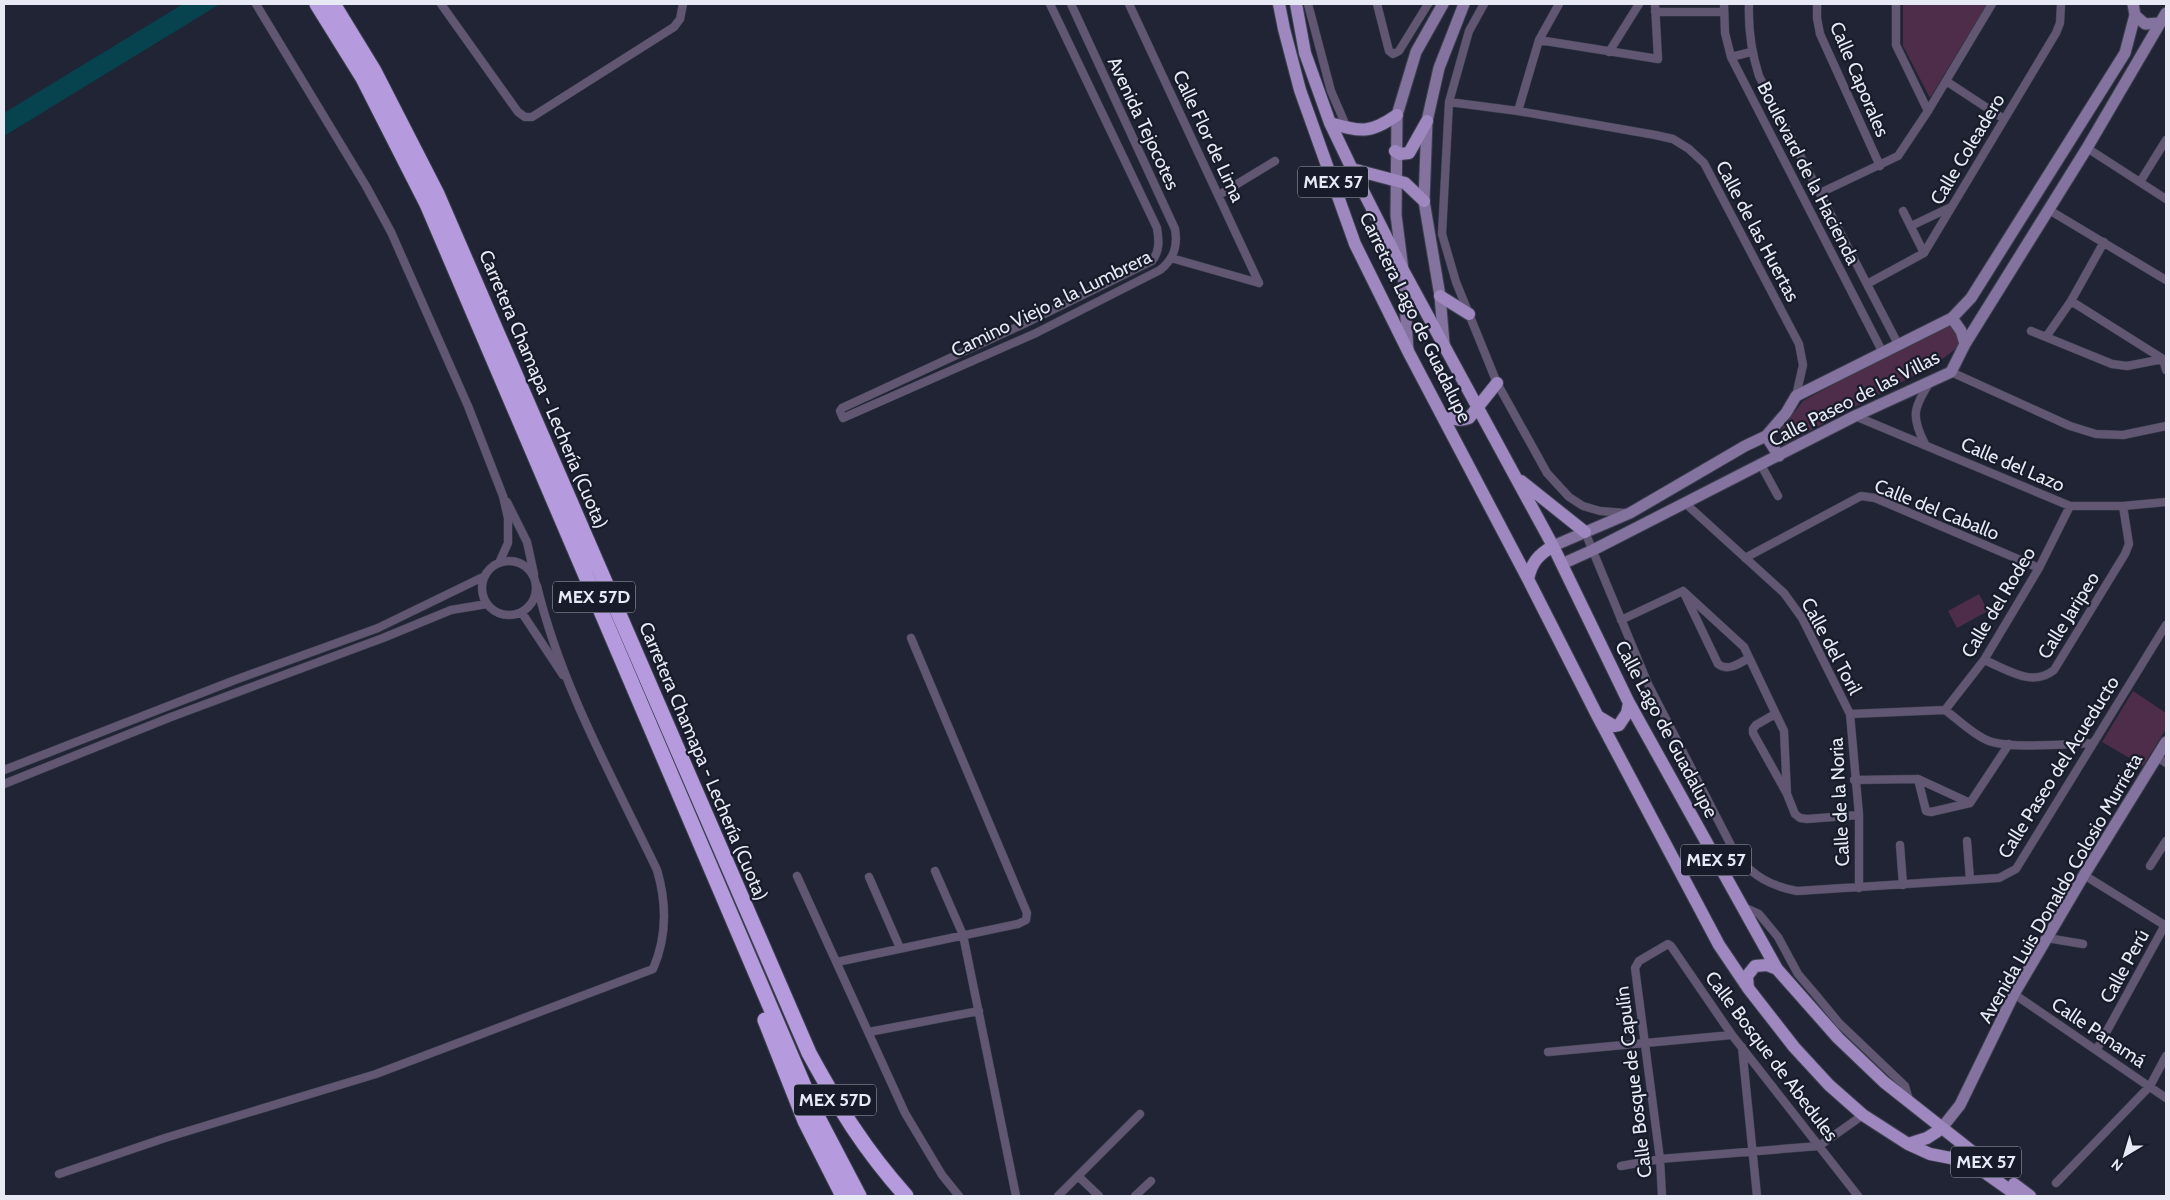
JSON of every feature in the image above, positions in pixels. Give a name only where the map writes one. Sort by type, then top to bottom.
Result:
[{"type":"highway","name":"Carretera Chamapa - Lechería (Cuota)","points":[[317,4],[363,78],[427,204],[816,1114],[859,1196]]},
{"type":"highway","name":"Carretera Chamapa - Lechería (Cuota)","points":[[333,4],[374,71],[437,194],[809,1053],[858,1138],[906,1196]]},
{"type":"highway","points":[[729,912],[737,950],[805,1121],[843,1196]]},
{"type":"main road","name":"Carretera Lago de Guadalupe","points":[[1279,4],[1300,90],[1355,244],[1408,353],[1528,579]]},
{"type":"main road","name":"Carretera Lago de Guadalupe","points":[[1296,4],[1305,53],[1330,123],[1403,270],[1553,546]]},
{"type":"main road","points":[[1330,123],[1366,131],[1382,126],[1397,115]]},
{"type":"main road","points":[[1395,150],[1400,154],[1409,153],[1427,121]]},
{"type":"main road","points":[[1352,169],[1396,180],[1414,190],[1424,201]]},
{"type":"main road","points":[[1440,296],[1469,314]]},
{"type":"main road","points":[[1442,415],[1463,421],[1469,418],[1498,383]]},
{"type":"main road","points":[[1517,478],[1585,532]]},
{"type":"main road","points":[[1528,579],[1534,561],[1540,554],[1553,546]]},
{"type":"main road","name":"Calle Lago de Guadalupe","points":[[1553,546],[1629,703],[1777,969],[1838,1038],[1884,1082],[1941,1129],[2030,1196]]},
{"type":"main road","name":"MEX 57","points":[[1528,579],[1596,715],[1697,908],[1748,988],[1794,1047],[1829,1085],[1863,1115],[1908,1144],[1930,1154],[1962,1160],[1987,1174],[2018,1196]]},
{"type":"main road","points":[[1596,715],[1614,726],[1619,725],[1627,713],[1629,703]]},
{"type":"main road","points":[[1748,988],[1747,976],[1755,966],[1766,964],[1777,969]]},
{"type":"main road","points":[[1908,1144],[1927,1138],[1941,1129]]},
{"type":"street","points":[[58,1174],[165,1138],[376,1074],[653,969],[660,952],[664,932],[662,890],[656,870],[571,688],[545,622],[527,542],[503,496],[468,406],[391,232],[366,186],[256,4]]},
{"type":"street","points":[[441,4],[518,112],[532,117],[674,27],[680,19],[683,4]]},
{"type":"street","name":"Avenida Tejocotes","points":[[1050,4],[1157,228],[1159,248]]},
{"type":"street","name":"Avenida Tejocotes","points":[[1071,4],[1175,229],[1177,240],[1171,258]]},
{"type":"street","name":"Calle Flor de Lima","points":[[1129,4],[1259,283]]},
{"type":"street","points":[[1308,4],[1332,91],[1347,128]]},
{"type":"street","points":[[1377,4],[1389,51],[1393,54],[1399,51],[1428,4]]},
{"type":"street","points":[[1408,353],[1403,270],[1396,215],[1395,150],[1397,115],[1416,52],[1443,4]]},
{"type":"street","points":[[1444,343],[1440,296],[1424,201],[1427,121],[1439,68],[1464,4]]},
{"type":"street","points":[[1484,4],[1469,31],[1449,102],[1442,234],[1456,282],[1498,383],[1548,473],[1569,497],[1583,506],[1600,511],[1630,513],[1638,528]]},
{"type":"street","points":[[1518,111],[1539,40],[1559,4]]},
{"type":"street","points":[[1609,52],[1639,4]]},
{"type":"street","name":"Boulevard de la Hacienda","points":[[1749,4],[1748,34],[1751,52],[1759,76],[1823,192],[1898,344]]},
{"type":"street","name":"Calle Caporales","points":[[1817,4],[1820,34],[1880,166]]},
{"type":"street","points":[[1896,4],[1896,45],[1928,111]]},
{"type":"street","points":[[1823,192],[1898,156],[1928,111],[1992,4]]},
{"type":"street","name":"Calle Coleadero","points":[[1924,253],[2056,33],[2060,23],[2061,4]]},
{"type":"street","points":[[1539,40],[1658,60],[1655,8],[1724,8]]},
{"type":"street","name":"Boulevard de la Hacienda","points":[[1724,8],[1725,33],[1731,57],[1882,351]]},
{"type":"street","points":[[2134,9],[2145,24],[2163,18]]},
{"type":"street","name":"Calle Paseo de las Villas","points":[[1553,546],[1630,513],[1745,446],[1766,436],[1786,413],[1796,396],[1882,351],[1952,318],[1970,298],[2125,53],[2134,9]]},
{"type":"street","name":"Calle Paseo de las Villas","points":[[1562,564],[1638,528],[1855,416],[1951,372],[1965,344],[2087,148],[2163,18]]},
{"type":"street","points":[[1731,57],[1751,52]]},
{"type":"street","points":[[1946,81],[2004,119]]},
{"type":"street","name":"Calle de las Huertas","points":[[1449,102],[1518,111],[1655,134],[1689,148],[1704,163],[1799,344],[1803,365],[1796,396]]},
{"type":"street","points":[[2140,182],[2166,140]]},
{"type":"street","points":[[2087,148],[2166,199]]},
{"type":"street","points":[[1219,195],[1275,160]]},
{"type":"street","points":[[1911,226],[1952,207]]},
{"type":"street","points":[[2049,210],[2166,280]]},
{"type":"street","points":[[1867,284],[1924,253],[1903,211]]},
{"type":"street","points":[[2046,337],[2070,301],[2104,242]]},
{"type":"street","name":"Camino Viejo a la Lumbrera","points":[[1159,248],[1157,256],[1152,261],[1030,321],[840,410],[843,418],[1043,329],[1160,270],[1171,258],[1259,283]]},
{"type":"street","points":[[2070,301],[2163,359],[2166,370]]},
{"type":"street","points":[[1952,318],[1961,331],[1965,344]]},
{"type":"street","points":[[2032,331],[2112,364],[2128,366],[2163,359]]},
{"type":"street","points":[[1951,372],[2070,426],[2096,434],[2123,435],[2166,426]]},
{"type":"street","points":[[1925,444],[1916,427],[1915,414],[1921,396],[1932,380]]},
{"type":"street","name":"Calle del Lazo","points":[[1855,416],[2070,506],[2123,506],[2166,502]]},
{"type":"street","points":[[1766,436],[1779,456]]},
{"type":"street","points":[[1761,465],[1778,496]]},
{"type":"street","points":[[499,563],[508,543],[509,535],[503,496]]},
{"type":"street","name":"Calle del Caballo","points":[[1745,558],[1861,496],[1875,498],[2039,568]]},
{"type":"street","name":"Calle del Toril","points":[[1686,503],[1784,593],[1802,618],[1850,714],[1945,710]]},
{"type":"street","name":"Calle del Rodeo","points":[[1945,710],[1984,660],[2039,568],[2070,506]]},
{"type":"street","name":"Calle Jaripeo","points":[[1984,660],[2030,679],[2046,676],[2054,670],[2125,554],[2128,544],[2123,506]]},
{"type":"street","name":"Calle Paseo del Acueducto","points":[[1585,532],[1648,684],[1737,857],[1751,872],[1763,881],[1778,887],[1797,891],[1999,878],[2016,869],[2166,625]]},
{"type":"street","points":[[4,770],[235,680],[378,628],[484,576],[493,566],[499,563],[516,562],[524,565],[536,582],[533,602],[522,612],[504,615],[494,611],[487,604],[482,590],[484,576]]},
{"type":"street","points":[[1621,620],[1683,591]]},
{"type":"street","points":[[1683,591],[1744,647],[1784,731],[1787,794]]},
{"type":"street","points":[[1683,591],[1718,664],[1722,668],[1729,668],[1749,658]]},
{"type":"street","points":[[4,784],[171,717],[383,638],[423,620],[451,610],[487,604]]},
{"type":"street","points":[[522,612],[571,688]]},
{"type":"street","points":[[837,962],[1018,924],[1026,920],[1027,912],[911,638]]},
{"type":"street","points":[[1945,710],[1982,738],[1991,742],[2009,744],[2093,743]]},
{"type":"street","points":[[1775,714],[1756,725],[1753,733],[1787,794],[1795,814],[1800,818],[1859,815]]},
{"type":"street","name":"Calle de la Noria","points":[[1850,714],[1854,780],[1859,815],[1859,888]]},
{"type":"street","name":"Avenida Luis Donaldo Colosio Murrieta","points":[[1941,1129],[1960,1105],[2014,994],[2084,875],[2162,760],[2166,742]]},
{"type":"street","points":[[1918,779],[1926,811],[1931,812],[1970,803],[2009,744]]},
{"type":"street","points":[[1854,780],[1918,779],[1970,803]]},
{"type":"street","points":[[1967,841],[1970,880]]},
{"type":"street","points":[[2150,866],[2166,841]]},
{"type":"street","points":[[1900,844],[1903,885]]},
{"type":"street","points":[[935,871],[963,935],[1016,1196]]},
{"type":"street","points":[[2084,875],[2166,926]]},
{"type":"street","points":[[796,876],[905,1113],[942,1176],[959,1196]]},
{"type":"street","points":[[870,877],[900,948]]},
{"type":"street","points":[[1741,906],[1759,914],[1768,924],[1778,937],[1798,974],[1839,1022],[1905,1086],[1911,1104]]},
{"type":"street","name":"Calle Perú","points":[[2097,1049],[2166,926]]},
{"type":"street","points":[[2047,938],[2083,944]]},
{"type":"street","name":"Calle Bosque de Capulín","points":[[1662,1196],[1660,1159],[1636,964],[1668,944]]},
{"type":"street","name":"Calle Bosque de Abedules","points":[[1668,944],[1732,1035],[1858,1196]]},
{"type":"street","name":"Calle Panamá","points":[[2014,994],[2166,1098]]},
{"type":"street","points":[[868,1032],[979,1011]]},
{"type":"street","points":[[1548,1052],[1732,1035]]},
{"type":"street","points":[[1742,1046],[1757,1196]]},
{"type":"street","points":[[2056,1183],[2150,1086],[2166,1056]]},
{"type":"street","points":[[1058,1196],[1140,1114]]},
{"type":"street","points":[[1621,1166],[1660,1159],[1819,1146],[1863,1115]]},
{"type":"street","points":[[1078,1176],[1099,1196]]},
{"type":"street","points":[[1135,1196],[1151,1181]]},
{"type":"street","points":[[1851,1187],[1851,1196]]},
{"type":"shaded area","points":[[183,4],[220,4],[4,136],[4,113]]},
{"type":"shaded area","points":[[1903,4],[1987,4],[1930,98],[1903,46]]},
{"type":"shaded area","points":[[1952,325],[1960,338],[1958,347],[1936,364],[1785,444],[1778,433],[1803,401],[1876,361]]},
{"type":"shaded area","points":[[1979,594],[1988,611],[1957,628],[1948,611]]},
{"type":"shaded area","points":[[2133,691],[2166,713],[2166,729],[2143,766],[2102,742]]}]
